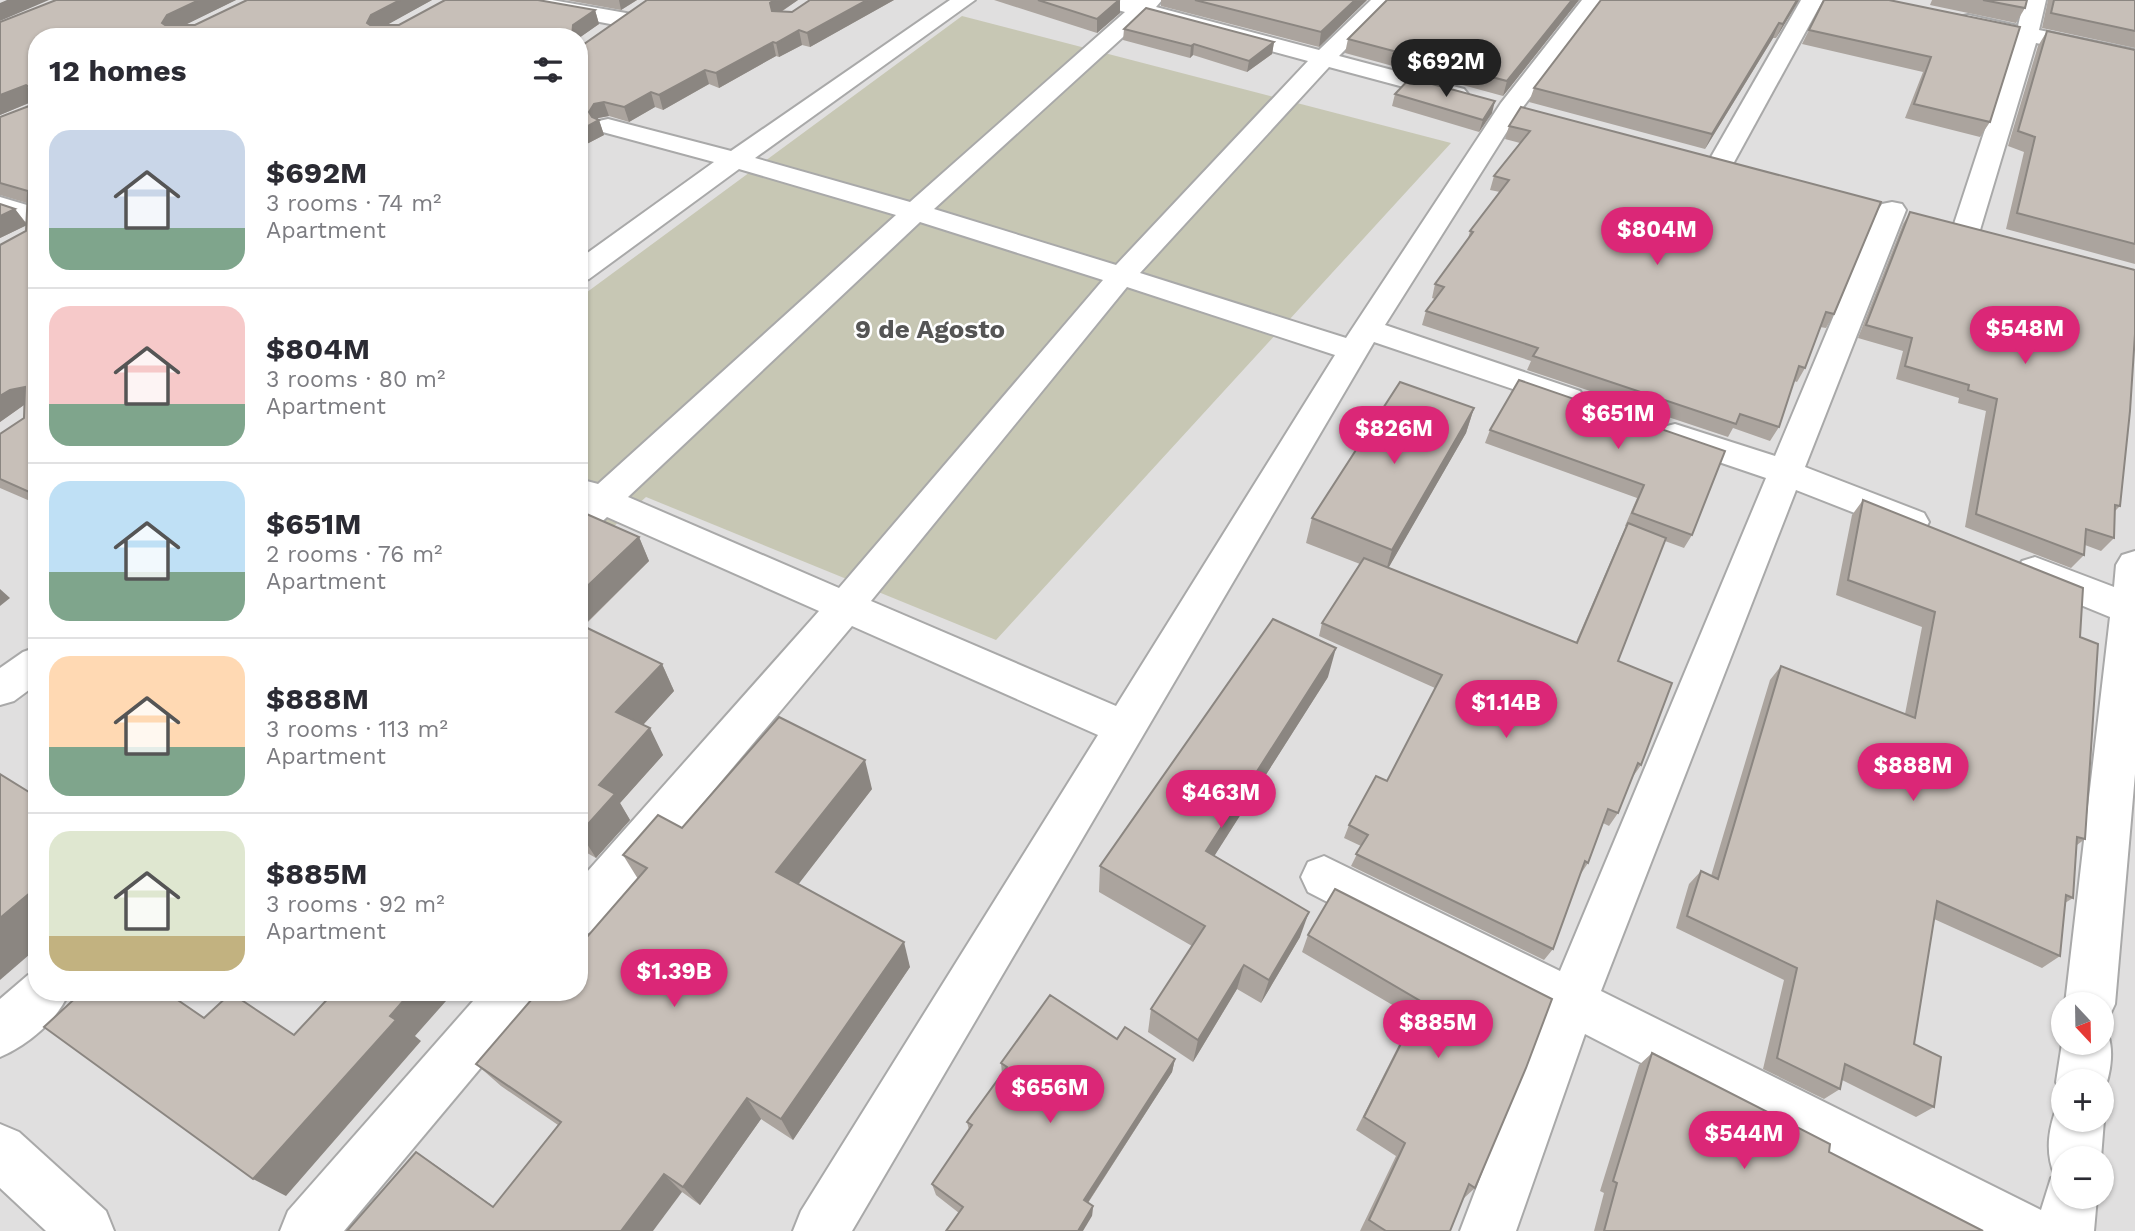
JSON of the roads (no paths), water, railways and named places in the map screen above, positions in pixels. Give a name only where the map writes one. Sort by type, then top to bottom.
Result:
[{"type":"street","points":[[516,0],[626,20]]},
{"type":"street","points":[[588,267],[736,159],[964,0]]},
{"type":"street","points":[[1107,0],[1145,4],[1324,58],[1523,111]]},
{"type":"street","points":[[588,905],[845,607],[1122,275],[1324,58],[1383,0]]},
{"type":"street","points":[[821,1231],[1361,340],[1523,111],[1593,0]]},
{"type":"street","points":[[1720,164],[1812,0]]},
{"type":"street","points":[[1966,230],[2027,35],[2035,0]]},
{"type":"street","points":[[588,503],[1145,4]]},
{"type":"street","points":[[598,38],[645,6]]},
{"type":"street","points":[[1949,19],[2135,57]]},
{"type":"street","points":[[608,126],[736,159],[1122,275],[1603,410]]},
{"type":"street","points":[[1694,157],[1746,171]]},
{"type":"street","points":[[0,205],[28,214]]},
{"type":"street","points":[[1488,1231],[1572,1002],[1891,210]]},
{"type":"street","points":[[1941,223],[1992,237]]},
{"type":"street","points":[[1642,423],[1785,472],[1938,533]]},
{"type":"street","points":[[588,504],[845,607],[1125,728]]},
{"type":"street","points":[[2003,558],[2133,610]]},
{"type":"street","points":[[2091,992],[2133,610],[2135,565]]},
{"type":"street","points":[[0,689],[28,669]]},
{"type":"street","points":[[1324,877],[2025,1231]]},
{"type":"street","points":[[0,1032],[35,1001]]},
{"type":"street","points":[[308,1231],[505,1001]]},
{"type":"street","points":[[0,1151],[86,1231]]},
{"type":"street","points":[[2066,1231],[2069,1209]]},
{"type":"district","name":"9 de Agosto","points":[[930,329]]}]
